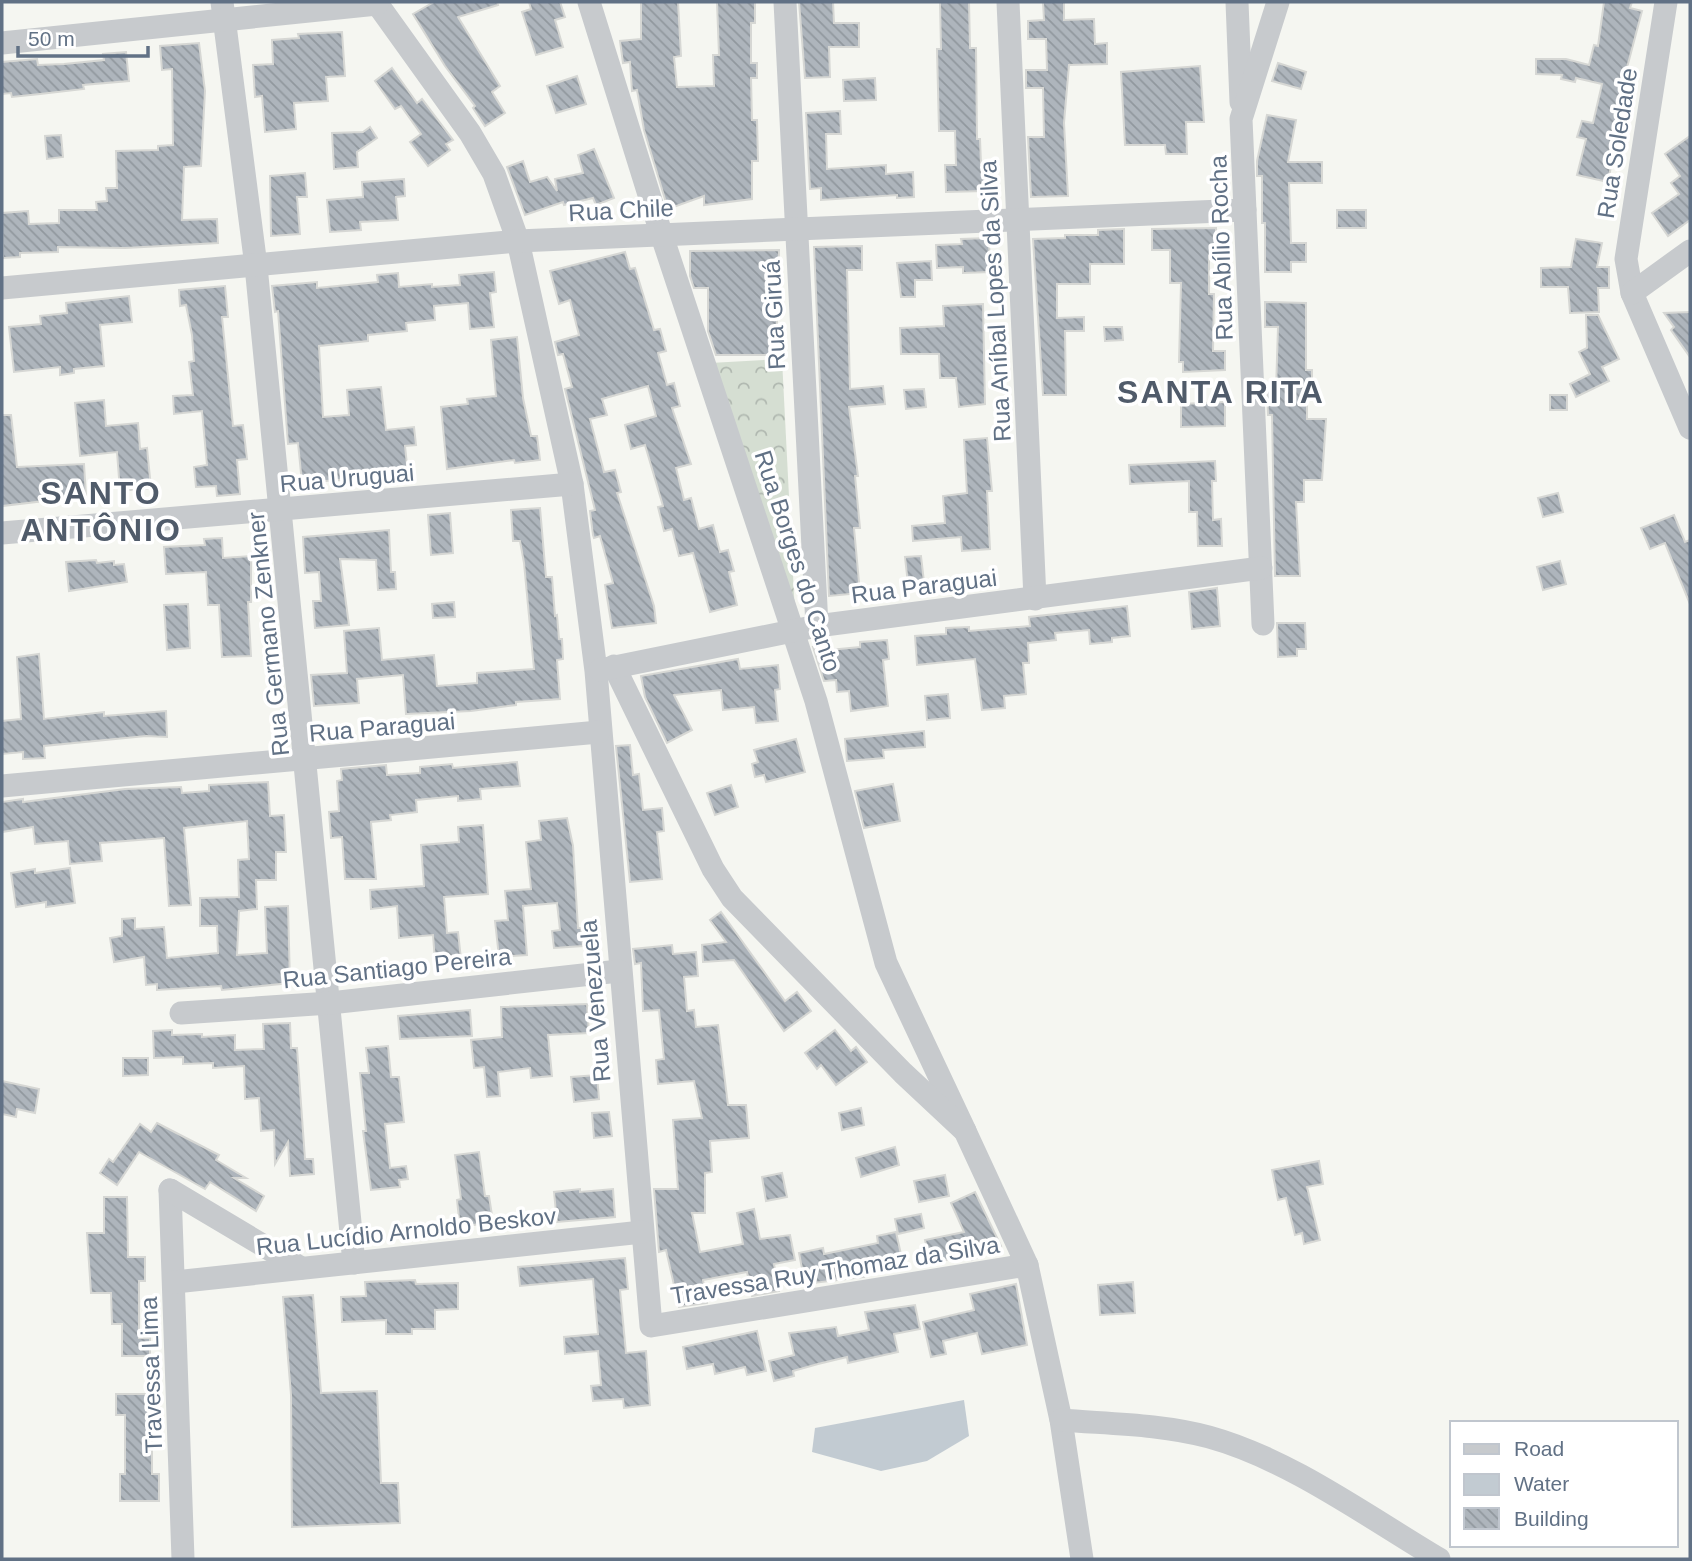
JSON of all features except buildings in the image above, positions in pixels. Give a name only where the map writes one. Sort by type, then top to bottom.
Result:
[{"type":"street","name":"Rua Borges do Canto","points":[[589,2],[661,233],[794,629],[886,963],[1027,1265],[1061,1420],[1082,1559]]},
{"type":"street","name":"Rua Giruá","points":[[785,2],[817,626]]},
{"type":"street","name":"Rua Aníbal Lopes da Silva","points":[[1008,2],[1035,599]]},
{"type":"street","points":[[1237,2],[1241,119]]},
{"type":"street","name":"Rua Abílio Rocha","points":[[1263,624],[1241,119],[1278,2]]},
{"type":"street","name":"Rua Soledade","points":[[1667,2],[1626,259],[1632,293],[1690,428]]},
{"type":"street","points":[[2,43],[223,12],[377,3],[476,143],[494,174],[518,241],[572,484],[605,669],[713,869],[732,898],[903,1073],[965,1131]]},
{"type":"street","name":"Rua Germano Zenkner","points":[[223,12],[256,265],[307,760],[354,1263]]},
{"type":"street","name":"Rua Chile","points":[[2,288],[518,241],[661,233],[796,232],[1245,210]]},
{"type":"street","points":[[1632,293],[1690,251]]},
{"type":"street","name":"Rua Uruguai","points":[[2,533],[572,484]]},
{"type":"street","name":"Rua Paraguai","points":[[605,669],[794,629],[1261,568]]},
{"type":"street","name":"Rua Venezuela","points":[[605,669],[599,733],[651,1326]]},
{"type":"street","name":"Rua Paraguai","points":[[2,786],[599,733]]},
{"type":"street","name":"Rua Santiago Pereira","points":[[181,1013],[330,1003],[619,971]]},
{"type":"street","name":"Travessa Lima","points":[[183,1559],[170,1190],[301,1268]]},
{"type":"street","name":"Rua Lucídio Arnoldo Beskov","points":[[175,1282],[642,1232]]},
{"type":"street","name":"Travessa Ruy Thomaz da Silva","points":[[651,1326],[1027,1265]]},
{"type":"street","points":[[1061,1420],[1169,1428],[1211,1438],[1257,1454],[1439,1559]]},
{"type":"green space","points":[[782,359],[795,614],[710,363]]},
{"type":"water","points":[[964,1400],[969,1436],[927,1461],[881,1471],[812,1452],[815,1428]]},
{"type":"district","name":"SANTA RITA","points":[[1221,392]]},
{"type":"district","name":"SANTO ANTÔNIO","points":[[101,512]]}]
